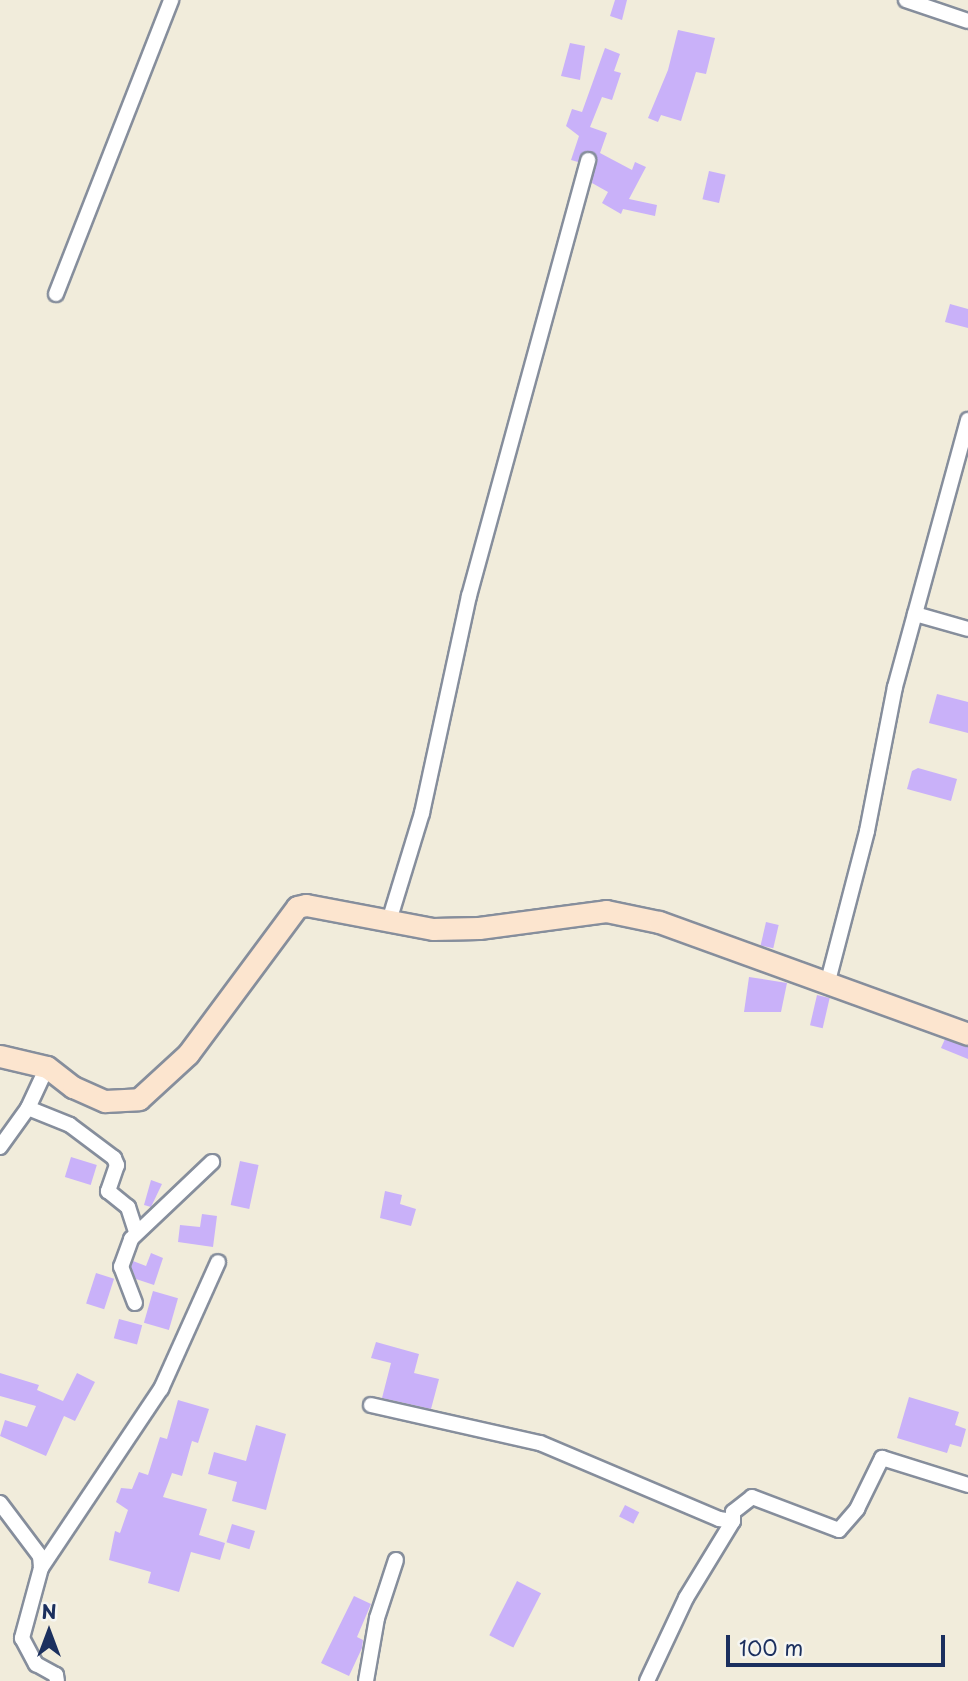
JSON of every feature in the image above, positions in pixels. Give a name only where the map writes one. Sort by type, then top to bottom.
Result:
[{"type":"street","points":[[56,294],[171,0]]},
{"type":"street","points":[[906,0],[968,21]]},
{"type":"street","points":[[389,921],[422,813],[469,596],[588,160]]},
{"type":"street","points":[[828,981],[915,614],[968,420]]},
{"type":"street","points":[[915,614],[968,629]]},
{"type":"street","points":[[0,1056],[47,1067],[73,1087],[105,1101],[139,1099],[188,1054],[297,907],[318,905],[433,929],[479,928],[606,912],[659,922],[828,981],[968,1034]]},
{"type":"street","points":[[0,1147],[28,1108],[47,1067]]},
{"type":"street","points":[[28,1108],[70,1125],[114,1158],[117,1165],[108,1191],[128,1207],[136,1231]]},
{"type":"street","points":[[135,1303],[121,1267],[136,1231],[173,1203],[212,1162]]},
{"type":"street","points":[[57,1681],[56,1675],[36,1664],[22,1637],[41,1568],[161,1389],[218,1262]]},
{"type":"street","points":[[371,1405],[482,1427],[540,1443],[712,1517],[733,1521]]},
{"type":"street","points":[[648,1681],[686,1598],[701,1579],[733,1521],[733,1512],[752,1497],[839,1530],[857,1509],[882,1458],[968,1485]]},
{"type":"street","points":[[0,1503],[38,1551],[41,1568]]},
{"type":"street","points":[[366,1681],[377,1618],[396,1560]]},
{"type":"building","points":[[615,0],[627,0],[622,20],[610,16]]},
{"type":"building","points":[[678,30],[715,38],[706,74],[696,72],[681,121],[661,115],[658,122],[648,118],[668,70]]},
{"type":"building","points":[[570,43],[585,46],[580,80],[561,76]]},
{"type":"building","points":[[605,48],[620,54],[614,71],[621,73],[612,100],[602,97],[590,127],[607,133],[600,153],[632,170],[635,162],[646,167],[629,199],[657,205],[655,216],[623,209],[621,214],[602,203],[608,192],[592,183],[595,154],[586,151],[578,162],[571,160],[579,136],[566,126],[572,109],[582,112]]},
{"type":"building","points":[[709,171],[726,175],[719,203],[702,199]]},
{"type":"building","points":[[950,304],[968,309],[968,328],[945,322]]},
{"type":"building","points":[[937,694],[968,702],[968,733],[929,723]]},
{"type":"building","points":[[918,768],[957,779],[951,801],[907,789],[912,771]]},
{"type":"building","points":[[766,922],[779,925],[773,948],[761,945]]},
{"type":"building","points":[[749,977],[787,983],[781,1012],[744,1012]]},
{"type":"building","points":[[817,995],[830,998],[823,1028],[810,1025]]},
{"type":"building","points":[[945,1039],[968,1047],[968,1059],[941,1048]]},
{"type":"building","points":[[71,1157],[97,1165],[91,1185],[65,1177]]},
{"type":"building","points":[[240,1161],[259,1165],[249,1209],[231,1205]]},
{"type":"building","points":[[151,1180],[162,1184],[151,1207],[144,1205]]},
{"type":"building","points":[[385,1191],[402,1195],[400,1204],[416,1209],[411,1226],[380,1218]]},
{"type":"building","points":[[202,1214],[217,1216],[213,1247],[178,1242],[180,1225],[200,1227]]},
{"type":"building","points":[[151,1253],[163,1258],[154,1285],[136,1279],[131,1267],[133,1261],[146,1266]]},
{"type":"building","points":[[96,1273],[114,1279],[104,1309],[86,1303]]},
{"type":"building","points":[[153,1291],[178,1298],[169,1330],[144,1323]]},
{"type":"building","points":[[119,1319],[142,1325],[137,1345],[114,1338]]},
{"type":"building","points":[[376,1342],[419,1354],[414,1373],[439,1379],[431,1409],[382,1398],[391,1363],[371,1358]]},
{"type":"building","points":[[0,1373],[39,1385],[37,1390],[63,1401],[77,1373],[95,1382],[75,1421],[64,1416],[46,1456],[0,1436],[5,1420],[27,1427],[36,1406],[0,1396]]},
{"type":"building","points":[[909,1397],[959,1412],[955,1425],[966,1429],[961,1447],[950,1444],[947,1453],[897,1438]]},
{"type":"building","points":[[178,1400],[209,1409],[198,1443],[192,1441],[182,1476],[172,1473],[163,1497],[207,1509],[199,1535],[225,1543],[220,1560],[191,1552],[179,1592],[148,1583],[151,1572],[109,1560],[115,1531],[120,1533],[128,1510],[116,1502],[121,1488],[132,1489],[139,1472],[148,1475],[160,1437],[167,1439]]},
{"type":"building","points":[[256,1425],[286,1434],[266,1510],[232,1501],[237,1482],[208,1474],[214,1452],[246,1461]]},
{"type":"building","points":[[625,1505],[639,1512],[633,1524],[619,1517]]},
{"type":"building","points":[[232,1524],[255,1531],[249,1549],[226,1542]]},
{"type":"building","points":[[517,1581],[541,1593],[513,1648],[489,1635]]},
{"type":"building","points":[[354,1596],[371,1604],[357,1637],[363,1640],[362,1648],[349,1676],[321,1663]]}]
